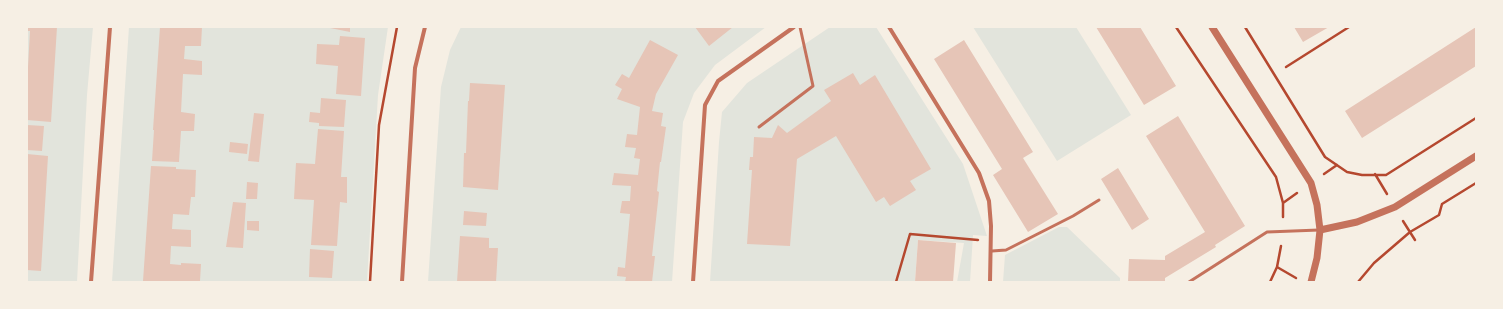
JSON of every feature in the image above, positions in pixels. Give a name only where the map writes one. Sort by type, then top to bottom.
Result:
[{"type":"street","points":[[91,282],[110,27]]},
{"type":"street","points":[[402,282],[414,68],[425,27]]},
{"type":"street","points":[[693,282],[705,105],[718,81],[794,27]]},
{"type":"street","points":[[889,27],[979,173],[988,201],[992,242],[990,282]]},
{"type":"street","points":[[1212,27],[1311,183],[1317,206],[1320,230],[1317,258],[1311,282]]},
{"type":"street","points":[[1320,230],[1357,222],[1395,207],[1476,156]]},
{"type":"lane","points":[[759,127],[813,86],[800,27]]},
{"type":"lane","points":[[992,251],[1006,250],[1073,216],[1099,200]]},
{"type":"lane","points":[[1189,282],[1267,232],[1320,230]]},
{"type":"path","points":[[370,282],[379,124],[397,27]]},
{"type":"path","points":[[1176,27],[1276,177],[1283,203]]},
{"type":"path","points":[[1245,27],[1325,158],[1346,172],[1362,175],[1386,175],[1476,118]]},
{"type":"path","points":[[1286,67],[1349,27]]},
{"type":"path","points":[[1358,282],[1374,263],[1410,232],[1439,215],[1442,204],[1476,183]]},
{"type":"path","points":[[1270,282],[1277,267],[1284,231]]},
{"type":"path","points":[[1410,232],[1415,240]]},
{"type":"path","points":[[896,282],[910,234],[992,242]]},
{"type":"path","points":[[1277,267],[1303,282]]},
{"type":"shaded area","points":[[27,27],[93,27],[87,95],[77,282],[27,282]]},
{"type":"shaded area","points":[[129,27],[388,27],[378,95],[367,282],[112,282]]},
{"type":"shaded area","points":[[461,27],[766,27],[715,65],[694,93],[683,122],[672,282],[428,282],[441,87],[450,50]]},
{"type":"shaded area","points":[[830,27],[876,27],[963,164],[987,236],[973,235],[970,282],[957,282],[964,243],[918,240],[915,282],[710,282],[722,112],[747,83]]},
{"type":"shaded area","points":[[973,27],[1076,27],[1131,115],[1057,161]]},
{"type":"shaded area","points":[[1059,227],[1067,227],[1120,278],[1120,282],[1003,282],[1005,255]]},
{"type":"building","points":[[27,27],[57,27],[51,122],[27,120],[30,31],[27,31]]},
{"type":"building","points":[[160,27],[202,27],[201,46],[185,46],[184,59],[202,61],[202,75],[183,74],[181,112],[195,114],[194,131],[181,131],[179,162],[152,161]]},
{"type":"building","points":[[350,27],[350,32],[330,28]]},
{"type":"building","points":[[695,27],[733,27],[709,46]]},
{"type":"building","points":[[1096,27],[1140,27],[1176,86],[1144,105]]},
{"type":"building","points":[[1294,27],[1329,27],[1303,42]]},
{"type":"building","points":[[1476,27],[1476,66],[1362,138],[1345,111]]},
{"type":"building","points":[[340,36],[365,38],[361,96],[336,94],[338,66],[316,64],[317,44],[339,45]]},
{"type":"building","points":[[650,40],[678,55],[656,94],[652,111],[663,113],[661,126],[666,127],[657,191],[659,192],[652,256],[655,256],[652,282],[625,282],[626,277],[617,276],[618,267],[625,268],[630,214],[620,213],[622,201],[630,201],[631,186],[612,185],[614,173],[638,175],[640,159],[634,158],[636,148],[625,147],[627,134],[637,135],[640,107],[617,99],[622,89],[615,85],[622,74],[629,78]]},
{"type":"building","points":[[964,40],[1033,152],[1023,158],[1058,214],[1028,232],[993,175],[1002,169],[934,59]]},
{"type":"building","points":[[853,73],[860,85],[875,75],[931,169],[910,181],[916,190],[890,206],[884,197],[876,202],[836,136],[797,159],[790,246],[747,244],[752,170],[749,170],[750,157],[753,157],[754,137],[772,138],[778,125],[787,133],[831,101],[824,90]]},
{"type":"building","points":[[470,83],[505,85],[498,190],[463,187],[464,153],[466,153]]},
{"type":"building","points":[[321,98],[346,100],[344,127],[319,126],[319,123],[309,122],[310,112],[320,113]]},
{"type":"building","points":[[254,113],[264,114],[259,162],[248,161]]},
{"type":"building","points":[[1178,116],[1245,226],[1215,245],[1216,247],[1165,278],[1165,282],[1128,282],[1129,259],[1165,260],[1165,256],[1205,232],[1146,136]]},
{"type":"building","points":[[27,125],[44,126],[42,151],[27,150]]},
{"type":"building","points":[[318,129],[344,131],[341,177],[347,177],[347,203],[340,202],[337,246],[311,245],[314,200],[294,199],[296,163],[315,164]]},
{"type":"building","points":[[230,142],[248,144],[247,154],[229,152]]},
{"type":"building","points":[[27,154],[48,156],[41,271],[27,270]]},
{"type":"building","points":[[151,166],[176,167],[176,169],[196,170],[195,197],[191,197],[189,215],[173,214],[172,229],[191,230],[191,247],[171,246],[170,264],[201,264],[200,281],[143,281]]},
{"type":"building","points":[[1118,168],[1149,219],[1132,230],[1101,179]]},
{"type":"building","points":[[247,182],[258,183],[257,199],[246,199]]},
{"type":"building","points":[[233,202],[246,203],[243,248],[226,247]]},
{"type":"building","points":[[464,211],[487,213],[486,226],[463,225]]},
{"type":"building","points":[[247,221],[259,221],[259,231],[247,230]]},
{"type":"building","points":[[460,236],[489,238],[489,248],[498,248],[496,282],[457,282]]},
{"type":"building","points":[[918,240],[956,243],[953,282],[915,282]]},
{"type":"building","points":[[310,249],[334,251],[332,278],[309,277]]}]
